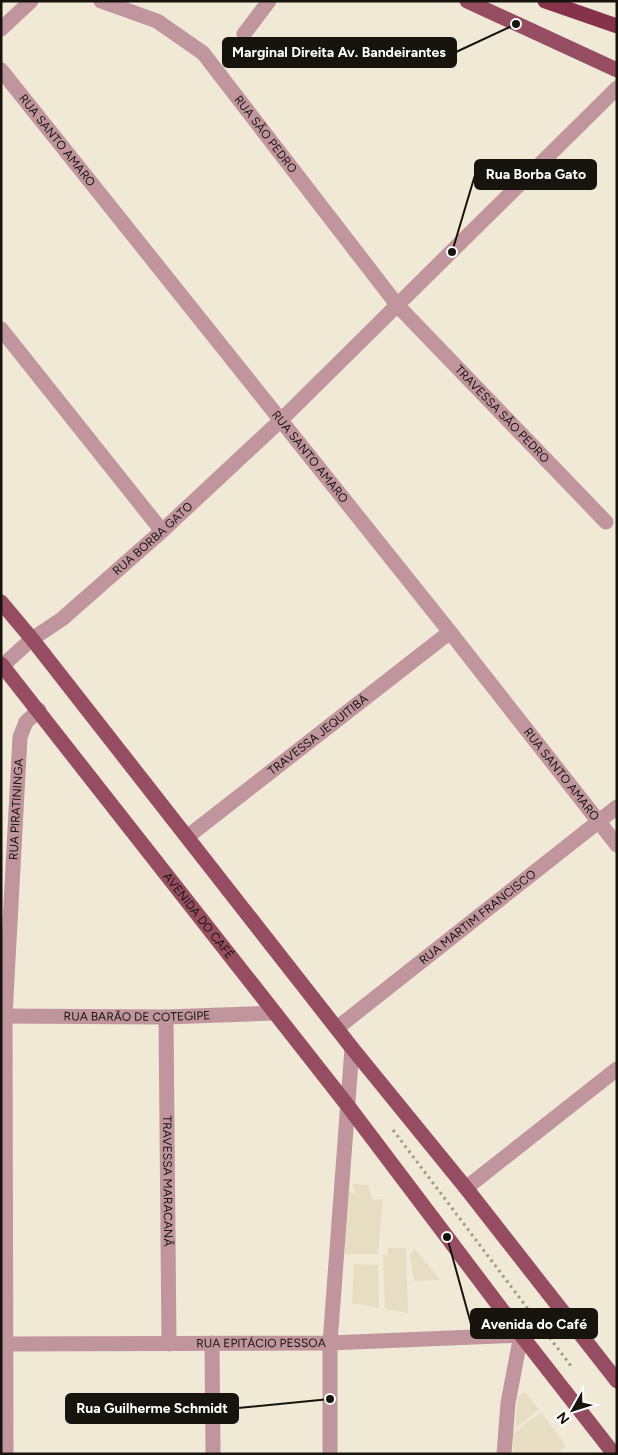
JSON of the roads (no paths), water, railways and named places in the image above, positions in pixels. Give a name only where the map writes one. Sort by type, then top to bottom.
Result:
[{"type":"highway","points":[[545,1],[617,26]]},
{"type":"main road","points":[[467,1],[617,70]]},
{"type":"main road","points":[[1,602],[352,1048],[466,1188],[617,1380]]},
{"type":"main road","name":"AVENIDA DO CAFÉ","points":[[2,666],[39,710],[348,1106],[521,1335],[614,1454]]},
{"type":"street","points":[[1,29],[30,1]]},
{"type":"street","name":"RUA SÃO PEDRO","points":[[101,1],[157,21],[203,53],[398,306]]},
{"type":"street","points":[[244,34],[269,1]]},
{"type":"street","name":"RUA SANTO AMARO","points":[[1,70],[450,632],[617,845]]},
{"type":"street","name":"RUA BORBA GATO","points":[[2,666],[32,639],[62,619],[162,531],[281,420],[617,88]]},
{"type":"street","name":"TRAVESSA SÃO PEDRO","points":[[398,306],[606,522]]},
{"type":"street","points":[[1,330],[162,531]]},
{"type":"street","name":"TRAVESSA JEQUITIBÁ","points":[[187,837],[450,632]]},
{"type":"street","name":"RUA PIRATININGA","points":[[6,1454],[3,1344],[3,1016],[7,862],[20,737],[26,722],[39,710]]},
{"type":"street","name":"RUA MARTIM FRANCISCO","points":[[337,1028],[617,807]]},
{"type":"street","name":"RUA BARÃO DE COTEGIPE","points":[[3,1016],[166,1018],[274,1013]]},
{"type":"street","name":"TRAVESSA MARACANÃ","points":[[166,1018],[169,1344]]},
{"type":"street","points":[[330,1454],[330,1342],[352,1048]]},
{"type":"street","points":[[466,1188],[617,1069]]},
{"type":"street","points":[[504,1454],[508,1403],[521,1335]]},
{"type":"street","name":"RUA EPITÁCIO PESSOA","points":[[3,1344],[330,1342],[521,1335]]},
{"type":"street","points":[[212,1343],[213,1454]]},
{"type":"place","name":"Marginal Direita Av. Bandeirantes","points":[[516,24]]},
{"type":"place","name":"Rua Borba Gato","points":[[452,252]]},
{"type":"place","name":"Avenida do Café","points":[[447,1237]]},
{"type":"place","name":"Rua Guilherme Schmidt","points":[[330,1399]]}]
